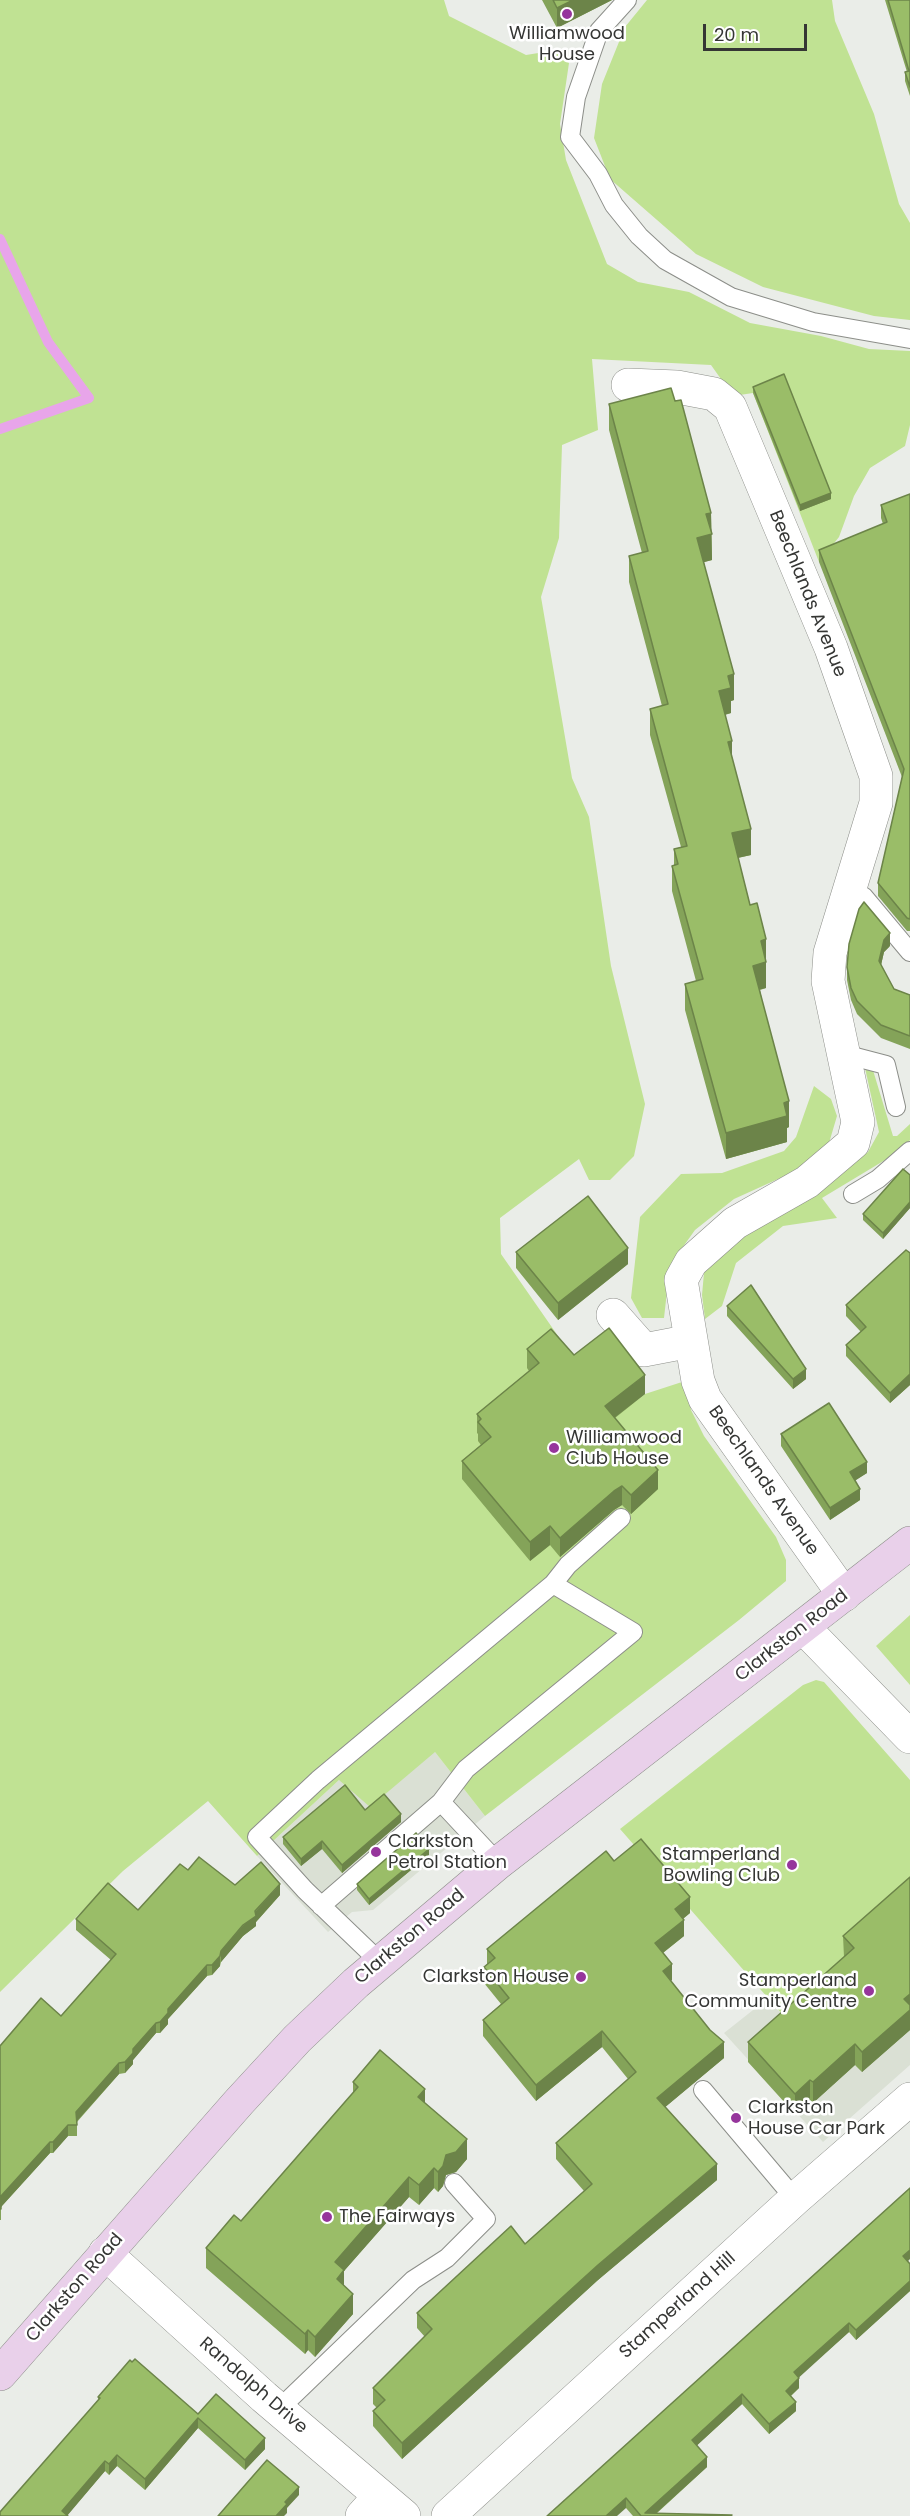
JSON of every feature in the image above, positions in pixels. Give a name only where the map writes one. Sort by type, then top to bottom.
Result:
[{"type":"main road","name":"Clarkston Road","points":[[0,2374],[297,2039],[381,1963],[498,1863],[910,1543]]},
{"type":"street","name":"Beechlands Avenue","points":[[628,385],[677,387],[714,394],[730,407],[831,648],[876,776],[876,803],[830,953],[828,981],[858,1122],[853,1143],[807,1182],[735,1223],[691,1262],[681,1280],[691,1341],[705,1399],[844,1595]]},
{"type":"street","points":[[613,1315],[644,1350],[691,1341]]},
{"type":"street","points":[[803,1627],[910,1737]]},
{"type":"street","name":"Stamperland Hill","points":[[448,2516],[795,2199],[910,2099]]},
{"type":"street","name":"Randolph Drive","points":[[105,2253],[279,2409],[382,2509]]},
{"type":"lane","points":[[627,0],[599,31],[576,98],[570,136],[598,174],[614,206],[639,236],[665,260],[732,297],[813,322],[910,339]]},
{"type":"lane","points":[[851,888],[864,897],[910,952]]},
{"type":"lane","points":[[844,1054],[886,1065],[896,1107]]},
{"type":"lane","points":[[853,1194],[878,1179],[910,1151]]},
{"type":"lane","points":[[381,1963],[321,1906],[257,1837],[318,1780],[553,1584],[568,1565],[621,1518]]},
{"type":"lane","points":[[321,1906],[441,1802],[466,1769],[633,1632],[553,1584]]},
{"type":"lane","points":[[441,1802],[498,1863]]},
{"type":"lane","points":[[703,2090],[795,2199]]},
{"type":"lane","points":[[279,2409],[413,2280],[447,2258],[486,2219],[454,2183]]},
{"type":"shaded area","name":"Clarkston Petrol Station","points":[[435,1752],[485,1816],[373,1910],[352,1912],[328,1932],[257,1856],[339,1780]]},
{"type":"shaded area","name":"Stamperland Community Centre","points":[[910,1897],[910,2065],[823,2142],[724,2033],[767,1999],[782,2014]]},
{"type":"green space","points":[[0,0],[444,0],[449,16],[526,55],[557,50],[569,63],[560,124],[566,160],[607,264],[638,282],[689,292],[750,323],[821,336],[869,349],[910,351],[910,425],[905,446],[870,468],[854,496],[839,537],[819,562],[753,393],[733,396],[711,365],[592,359],[598,430],[562,445],[559,538],[541,597],[572,778],[589,817],[611,966],[645,1104],[634,1156],[610,1180],[589,1180],[579,1159],[500,1218],[501,1254],[565,1346],[585,1365],[621,1412],[645,1394],[682,1382],[686,1385],[691,1410],[704,1436],[776,1537],[786,1560],[786,1581],[739,1620],[485,1816],[435,1752],[370,1807],[339,1780],[257,1856],[208,1801],[123,1871],[0,1992]]},
{"type":"green space","points":[[647,0],[832,0],[835,21],[874,114],[899,204],[910,223],[910,320],[874,316],[763,287],[696,254],[610,179],[594,138],[602,84],[625,27]]},
{"type":"green space","points":[[872,1067],[893,1136],[897,1136],[910,1124],[910,1140],[900,1151],[822,1198],[837,1218],[783,1226],[736,1263],[722,1306],[705,1319],[702,1295],[704,1273],[713,1258],[868,1152],[879,1132],[865,1068]]},
{"type":"green space","points":[[814,1086],[831,1099],[837,1116],[829,1143],[809,1165],[734,1199],[695,1230],[670,1265],[664,1318],[642,1318],[631,1298],[640,1217],[681,1174],[722,1173],[784,1151],[796,1137]]},
{"type":"green space","points":[[910,1615],[910,1685],[876,1646]]},
{"type":"green space","name":"Stamperland Bowling Club","points":[[816,1680],[824,1682],[910,1780],[910,1897],[782,2014],[620,1829],[803,1685]]},
{"type":"building","points":[[553,0],[573,0],[557,8]]},
{"type":"building","points":[[888,0],[910,0],[910,87],[905,72],[909,71]]},
{"type":"building","points":[[784,374],[831,493],[800,505],[753,387]]},
{"type":"building","points":[[671,388],[675,401],[681,400],[711,513],[706,514],[712,534],[697,538],[734,674],[728,676],[731,688],[719,691],[732,741],[728,742],[751,829],[732,833],[750,905],[757,903],[766,939],[761,941],[766,962],[753,966],[789,1101],[784,1103],[787,1116],[726,1133],[685,984],[703,979],[672,866],[678,864],[674,849],[687,846],[650,709],[668,704],[629,556],[648,551],[609,404]]},
{"type":"building","points":[[910,494],[910,919],[878,883],[904,769],[819,550],[887,522],[881,505]]},
{"type":"building","points":[[864,902],[890,933],[884,940],[879,961],[894,989],[910,995],[910,1036],[881,1025],[857,1001],[851,988],[847,967],[849,944],[859,909]]},
{"type":"building","points":[[903,1169],[910,1175],[910,1202],[883,1233],[863,1214]]},
{"type":"building","points":[[588,1196],[628,1248],[558,1303],[516,1252]]},
{"type":"building","points":[[906,1250],[910,1253],[910,1374],[890,1393],[846,1345],[866,1327],[846,1305]]},
{"type":"building","points":[[751,1285],[806,1369],[793,1379],[727,1306]]},
{"type":"building","name":"Williamwood Club House","points":[[609,1328],[645,1375],[605,1406],[658,1470],[631,1495],[622,1486],[614,1491],[560,1538],[550,1526],[530,1542],[462,1461],[491,1437],[478,1422],[481,1419],[477,1414],[539,1363],[527,1349],[551,1329],[574,1355]]},
{"type":"building","points":[[829,1403],[867,1462],[850,1472],[860,1489],[830,1508],[781,1434]]},
{"type":"building","points":[[345,1785],[365,1810],[384,1794],[401,1814],[342,1865],[322,1841],[301,1859],[283,1837]]},
{"type":"building","points":[[416,1833],[429,1849],[369,1899],[357,1884]]},
{"type":"building","points":[[641,1839],[690,1897],[675,1909],[684,1920],[655,1943],[672,1964],[663,1971],[710,2030],[724,2042],[657,2098],[717,2164],[598,2265],[402,2443],[373,2411],[385,2400],[373,2388],[432,2329],[417,2313],[511,2226],[525,2244],[592,2184],[556,2143],[636,2072],[602,2031],[536,2085],[483,2020],[509,1998],[484,1967],[495,1958],[487,1949],[606,1851],[614,1861]]},
{"type":"building","points":[[199,1857],[235,1885],[261,1862],[280,1884],[255,1911],[256,1916],[243,1925],[212,1965],[207,1965],[168,2009],[168,2013],[133,2049],[133,2053],[125,2062],[119,2063],[76,2112],[77,2125],[68,2125],[1,2196],[0,2209],[0,2046],[41,1998],[61,2016],[116,1954],[76,1919],[108,1883],[138,1910],[180,1864],[188,1870]]},
{"type":"building","name":"Stamperland Community Centre","points":[[910,1877],[910,1994],[904,1999],[910,2005],[910,2010],[862,2052],[855,2044],[813,2082],[810,2080],[795,2094],[748,2042],[854,1948],[843,1936]]},
{"type":"building","name":"The Fairways","points":[[380,2050],[425,2089],[418,2097],[467,2139],[456,2152],[446,2155],[443,2166],[438,2172],[434,2168],[419,2185],[409,2177],[335,2262],[344,2270],[337,2279],[353,2294],[315,2337],[308,2330],[305,2334],[206,2248],[234,2215],[241,2221],[358,2087],[353,2082]]},
{"type":"building","points":[[910,2188],[910,2250],[903,2256],[910,2264],[910,2281],[856,2330],[849,2323],[794,2372],[799,2378],[786,2391],[796,2402],[769,2424],[742,2394],[692,2440],[707,2457],[645,2513],[731,2516],[641,2516],[626,2498],[606,2516],[547,2516]]},
{"type":"building","points":[[135,2359],[198,2414],[216,2394],[265,2438],[245,2460],[198,2418],[145,2479],[117,2455],[109,2464],[105,2461],[62,2511],[68,2516],[0,2516],[0,2512],[100,2398],[98,2397],[130,2360],[132,2362]]},
{"type":"building","points":[[267,2460],[299,2487],[285,2502],[287,2504],[276,2516],[218,2516]]},
{"type":"waterway","points":[[0,239],[48,342],[89,398],[0,429]]},
{"type":"place","name":"Williamwood House","points":[[567,14]]},
{"type":"place","name":"Williamwood Club House","points":[[554,1448]]},
{"type":"place","name":"Clarkston Petrol Station","points":[[376,1852]]},
{"type":"place","name":"Stamperland Bowling Club","points":[[792,1865]]},
{"type":"place","name":"Clarkston House","points":[[581,1977]]},
{"type":"place","name":"Stamperland Community Centre","points":[[869,1991]]},
{"type":"place","name":"Clarkston House Car Park","points":[[736,2118]]},
{"type":"place","name":"The Fairways","points":[[327,2217]]}]
